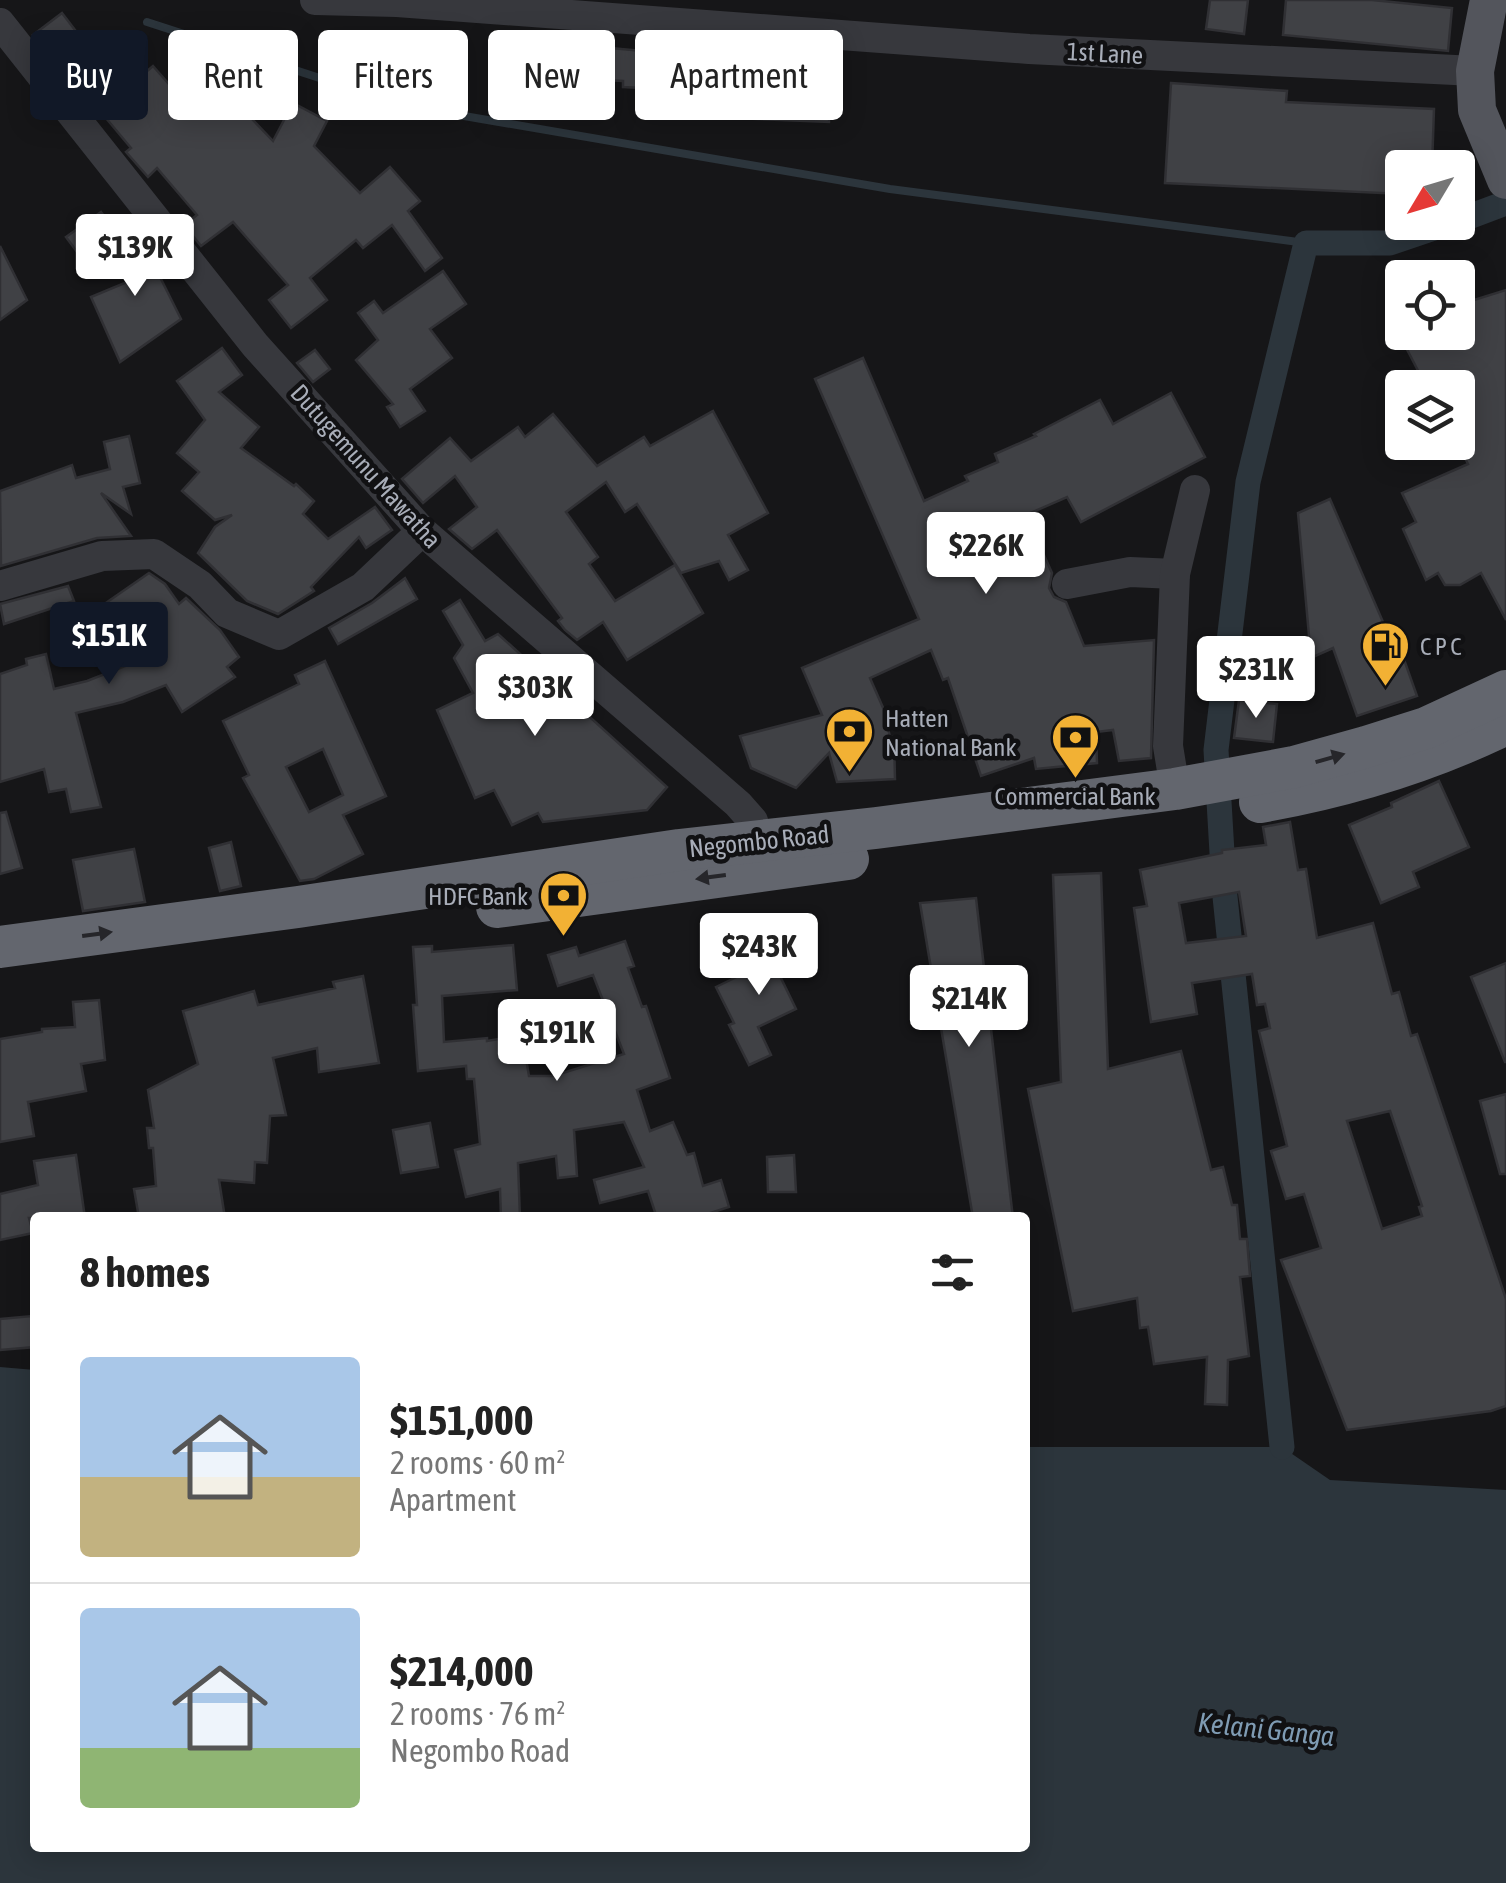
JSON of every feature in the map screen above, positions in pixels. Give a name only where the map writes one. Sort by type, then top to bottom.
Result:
[{"type":"highway","name":"Negombo Road","points":[[1237,792],[1294,767],[1426,728],[1506,691]]},
{"type":"highway","name":"Negombo Road","points":[[0,947],[762,854],[1183,797],[1322,791],[1466,744],[1506,724]]},
{"type":"highway","name":"Negombo Road","points":[[0,976],[762,854]]},
{"type":"main road","points":[[1489,0],[1475,71],[1477,110],[1506,180]]},
{"type":"street","name":"1st Lane","points":[[316,0],[397,1],[1029,50],[1475,71]]},
{"type":"street","name":"Dutugemunu Mawatha","points":[[0,23],[256,345],[422,531],[738,804],[752,821],[762,854]]},
{"type":"street","points":[[1183,797],[1168,746],[1175,574],[1195,490]]},
{"type":"street","points":[[0,586],[102,556],[154,554],[200,585],[227,613],[279,635],[363,587],[422,531]]},
{"type":"street","points":[[1067,584],[1130,572],[1175,574]]},
{"type":"water","name":"Kelani Ganga","points":[[0,1367],[30,1370],[30,1852],[1030,1852],[1030,1447],[1282,1447],[1330,1480],[1506,1490],[1506,1883],[0,1883]]},
{"type":"building","points":[[1210,0],[1248,0],[1244,34],[1206,29]]},
{"type":"building","points":[[1286,0],[1372,0],[1452,8],[1448,51],[1283,35]]},
{"type":"building","points":[[62,13],[75,30],[40,30]]},
{"type":"building","points":[[615,48],[635,50],[635,88],[623,87],[623,81],[615,81]]},
{"type":"building","points":[[153,66],[168,83],[168,120],[253,120],[273,141],[284,120],[298,120],[298,106],[318,116],[318,120],[327,121],[314,146],[360,193],[390,167],[420,201],[408,211],[442,258],[425,271],[392,225],[363,248],[356,240],[310,278],[327,300],[291,328],[269,300],[288,285],[233,222],[201,246],[184,225],[197,215],[157,168],[148,177],[126,152],[131,148],[108,120],[148,120],[148,70]]},
{"type":"building","points":[[1171,83],[1287,91],[1286,102],[1434,109],[1433,150],[1385,150],[1385,193],[1165,183]]},
{"type":"building","points":[[101,212],[118,234],[83,260],[66,237]]},
{"type":"building","points":[[138,228],[150,243],[146,245],[151,259],[181,319],[120,362],[91,297],[132,280],[109,247]]},
{"type":"building","points":[[0,246],[27,300],[0,320]]},
{"type":"building","points":[[443,271],[466,304],[430,329],[452,358],[410,389],[425,411],[400,427],[387,407],[393,404],[356,360],[378,340],[358,313],[374,301],[383,313]]},
{"type":"building","points":[[1506,290],[1506,620],[1481,573],[1460,585],[1445,585],[1438,573],[1426,580],[1403,529],[1416,522],[1402,493],[1468,464],[1466,460],[1475,460],[1475,370],[1418,370],[1407,350],[1475,350],[1475,300]]},
{"type":"building","points":[[222,348],[242,375],[219,392],[259,427],[241,448],[296,484],[314,501],[303,514],[328,539],[375,507],[392,530],[366,548],[359,537],[311,587],[314,591],[278,614],[247,601],[198,553],[215,527],[232,515],[215,520],[182,491],[199,472],[177,453],[205,420],[177,381]]},
{"type":"building","points":[[315,350],[330,369],[313,382],[297,363]]},
{"type":"building","points":[[863,358],[924,501],[968,481],[965,476],[998,462],[995,454],[1100,400],[1113,424],[1171,393],[1205,457],[1081,522],[1067,497],[1026,515],[1052,573],[1049,588],[1054,597],[1066,602],[1084,646],[1154,640],[1151,758],[1119,761],[1113,730],[1096,732],[1097,763],[1036,769],[1034,758],[981,776],[948,678],[943,680],[931,650],[870,678],[890,737],[894,737],[895,779],[837,782],[829,753],[796,788],[751,768],[740,736],[822,715],[802,668],[919,619],[815,379]]},
{"type":"building","points":[[713,411],[768,513],[728,535],[748,570],[729,580],[719,561],[681,573],[637,504],[625,512],[606,482],[566,512],[598,557],[589,564],[615,601],[675,565],[703,613],[627,660],[603,622],[577,640],[565,630],[558,621],[562,618],[497,530],[472,549],[449,529],[477,507],[455,476],[423,503],[402,479],[450,438],[471,461],[518,427],[525,437],[553,414],[597,466],[644,437],[650,446]]},
{"type":"building","points":[[129,436],[140,483],[123,487],[131,514],[101,493],[131,536],[97,538],[1,566],[0,491],[72,465],[76,478],[110,469],[104,442]]},
{"type":"building","points":[[1330,499],[1389,636],[1395,634],[1417,696],[1357,716],[1333,648],[1311,658],[1298,513]]},
{"type":"building","points":[[149,573],[165,584],[179,604],[186,598],[220,630],[239,657],[227,667],[235,677],[182,712],[166,685],[123,702],[76,713],[101,807],[71,812],[66,789],[49,792],[44,769],[0,782],[0,674],[27,665],[26,659],[46,654],[54,689],[138,661],[100,607]]},
{"type":"building","points":[[405,578],[417,599],[338,644],[329,628]]},
{"type":"building","points":[[68,586],[74,601],[4,624],[0,604]]},
{"type":"building","points":[[460,600],[485,641],[498,634],[667,787],[647,810],[543,822],[538,813],[512,825],[494,790],[475,798],[437,710],[473,693],[454,658],[463,645],[443,611]]},
{"type":"building","points":[[325,661],[386,796],[343,815],[363,854],[314,879],[300,881],[243,778],[249,775],[223,721],[299,684],[295,675]],"holes":[[[323,749],[343,795],[309,812],[286,767]]]},
{"type":"building","points":[[1239,700],[1277,704],[1273,742],[1234,738]]},
{"type":"building","points":[[1439,781],[1469,847],[1413,872],[1419,887],[1381,903],[1349,825]]},
{"type":"building","points":[[6,812],[22,868],[0,874],[0,813]]},
{"type":"building","points":[[1290,822],[1298,870],[1306,869],[1317,938],[1373,923],[1392,994],[1399,992],[1411,1036],[1417,1034],[1506,1299],[1506,1406],[1347,1430],[1281,1260],[1321,1248],[1304,1194],[1286,1199],[1271,1151],[1287,1146],[1259,1031],[1270,1028],[1265,1004],[1257,1005],[1252,974],[1192,983],[1197,1014],[1151,1022],[1134,908],[1147,906],[1140,870],[1222,850],[1266,845],[1263,827]],"holes":[[[1239,892],[1246,936],[1186,943],[1179,903]],[[1390,1111],[1422,1216],[1382,1229],[1347,1121]]]},
{"type":"building","points":[[231,842],[241,886],[220,891],[209,848]]},
{"type":"building","points":[[134,849],[145,902],[83,911],[73,860]]},
{"type":"building","points":[[1101,873],[1108,1069],[1181,1051],[1211,1170],[1223,1167],[1232,1205],[1237,1205],[1240,1239],[1247,1239],[1250,1276],[1240,1277],[1249,1356],[1228,1360],[1227,1405],[1205,1404],[1207,1357],[1154,1364],[1148,1327],[1140,1328],[1137,1298],[1073,1311],[1028,1089],[1061,1082],[1053,875]]},
{"type":"building","points":[[976,898],[1012,1212],[972,1212],[920,903]]},
{"type":"building","points":[[783,936],[798,967],[780,976],[796,1009],[758,1027],[771,1055],[749,1065],[716,987],[759,966],[752,951]]},
{"type":"building","points":[[625,941],[634,966],[628,968],[642,1007],[646,1006],[670,1078],[637,1090],[650,1131],[673,1122],[687,1155],[694,1153],[703,1186],[721,1180],[729,1207],[714,1212],[655,1212],[648,1191],[600,1203],[594,1180],[644,1167],[624,1122],[574,1130],[577,1176],[558,1178],[556,1156],[518,1163],[520,1212],[501,1212],[500,1189],[466,1197],[455,1150],[480,1144],[474,1079],[467,1079],[466,1066],[418,1071],[413,947],[432,946],[432,952],[513,945],[517,990],[442,996],[444,1042],[522,1035],[529,1076],[553,1076],[624,1054],[593,975],[558,986],[548,955],[576,947],[579,956]]},
{"type":"building","points":[[1506,963],[1506,1062],[1505,1062],[1471,977]]},
{"type":"building","points":[[363,976],[379,1063],[319,1072],[317,1048],[273,1058],[286,1115],[270,1116],[267,1163],[255,1162],[254,1183],[219,1180],[224,1212],[138,1212],[134,1189],[156,1186],[147,1128],[154,1128],[148,1090],[198,1064],[183,1011],[254,991],[258,1005],[335,988],[333,982]]},
{"type":"building","points":[[99,1000],[105,1060],[81,1064],[86,1091],[28,1102],[34,1136],[0,1142],[0,1039],[42,1029],[75,1027],[73,1002]]},
{"type":"building","points":[[1506,1094],[1506,1174],[1500,1174],[1480,1101]]},
{"type":"building","points":[[430,1123],[438,1167],[401,1173],[393,1130]]},
{"type":"building","points":[[76,1155],[84,1212],[30,1212],[30,1234],[0,1240],[0,1194],[38,1185],[34,1161]]},
{"type":"building","points":[[794,1155],[796,1192],[768,1192],[767,1157]]},
{"type":"building","points":[[30,1316],[30,1347],[0,1350],[0,1319]]},
{"type":"waterway","points":[[147,22],[406,106],[890,189],[1306,243]]},
{"type":"waterway","points":[[1475,215],[1506,203]]},
{"type":"waterway","points":[[1282,1447],[1224,887],[1216,750],[1248,482],[1306,243],[1399,240]]},
{"type":"place","name":"C P C","points":[[1385,688]]},
{"type":"place","name":"Hatten National Bank","points":[[850,774]]},
{"type":"place","name":"Commercial Bank","points":[[1075,780]]},
{"type":"place","name":"HDFC Bank","points":[[563,938]]}]
